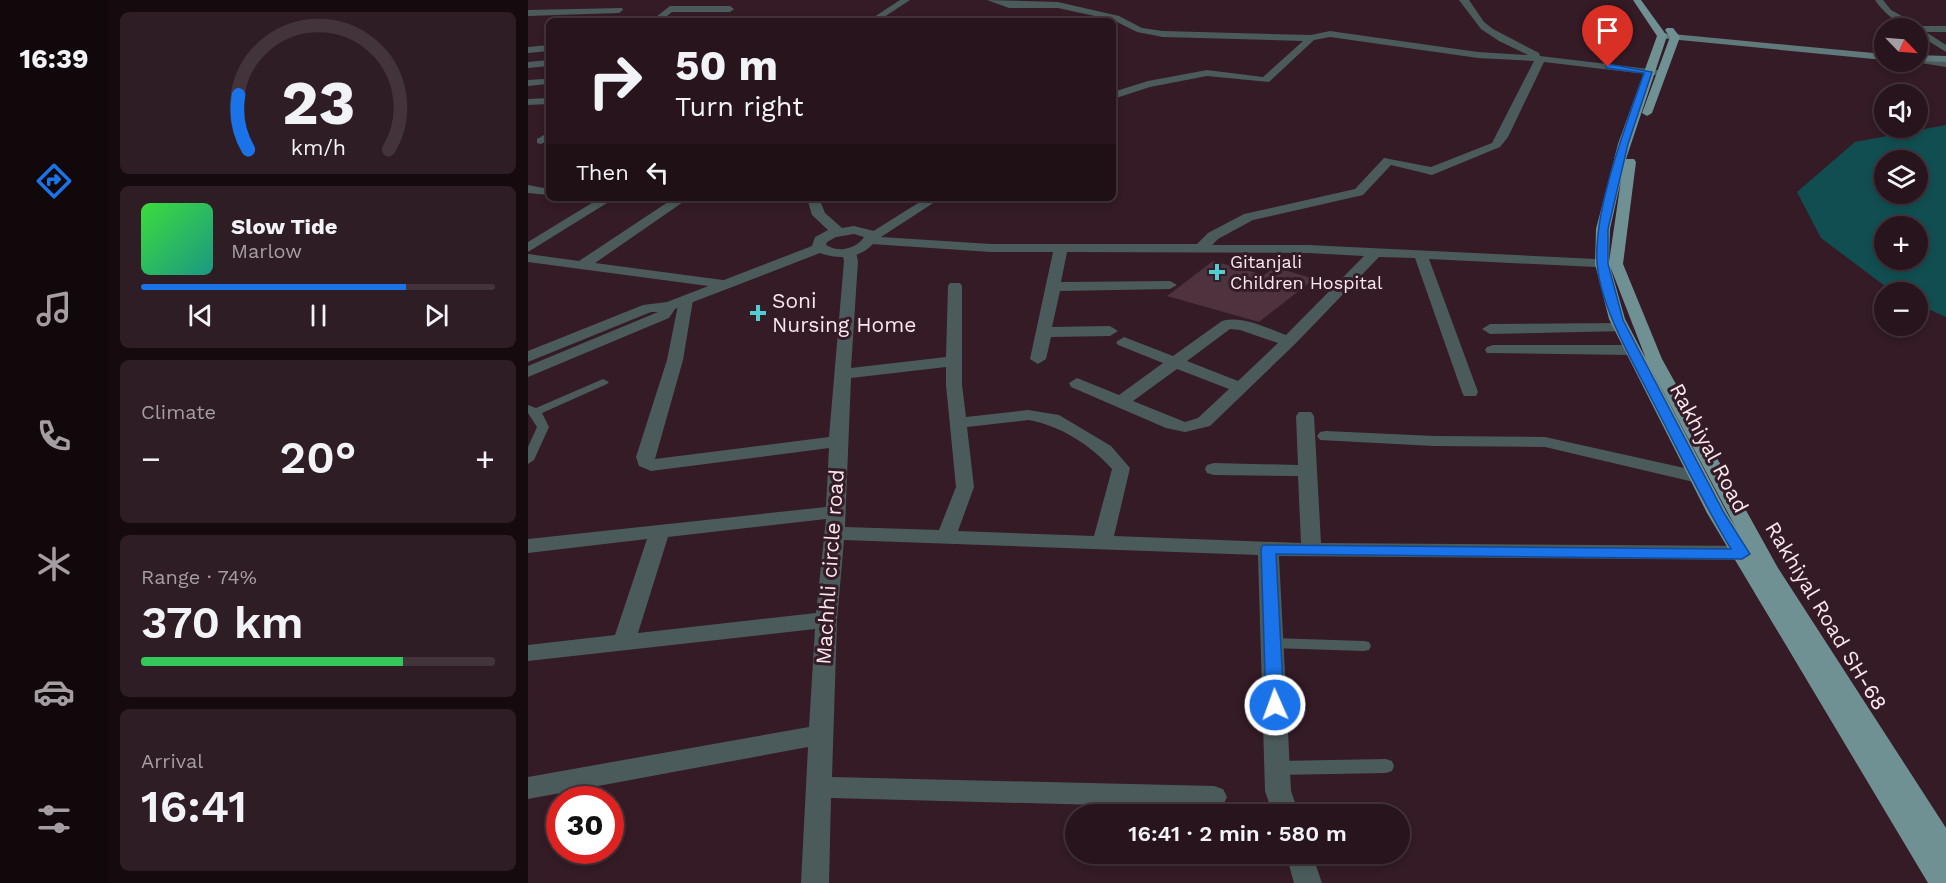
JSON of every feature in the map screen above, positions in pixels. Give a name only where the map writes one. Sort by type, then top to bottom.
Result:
[{"type":"main road","points":[[1636,0],[1668,37],[1874,54]]},
{"type":"main road","points":[[1646,0],[1668,37]]},
{"type":"main road","name":"Rakhiyal Road SH-68","points":[[1668,37],[1655,72],[1631,155],[1609,264],[1751,554],[1946,851]]},
{"type":"main road","points":[[1928,57],[1946,57]]},
{"type":"main road","name":"Rakhiyal Road","points":[[1609,264],[1621,328],[1698,477],[1751,554],[1943,883]]},
{"type":"street","points":[[877,18],[906,0]]},
{"type":"street","points":[[890,18],[918,0]]},
{"type":"street","points":[[992,0],[1009,5],[1043,4],[1080,9],[1116,18],[1140,30],[1163,34],[1311,38],[1330,34],[1478,55],[1543,59],[1655,72]]},
{"type":"street","points":[[1463,0],[1469,3],[1483,26],[1519,48],[1543,59]]},
{"type":"street","points":[[1879,0],[1888,12],[1898,18]]},
{"type":"street","points":[[528,14],[619,10],[608,18]]},
{"type":"street","points":[[681,18],[730,14]]},
{"type":"street","points":[[528,24],[546,22]]},
{"type":"street","points":[[1928,29],[1946,29]]},
{"type":"street","points":[[1928,37],[1946,49]]},
{"type":"street","points":[[1116,95],[1148,84],[1206,73],[1265,80],[1311,38]]},
{"type":"street","points":[[528,50],[546,48]]},
{"type":"street","points":[[1200,249],[1213,236],[1249,217],[1359,192],[1388,161],[1432,171],[1496,145],[1543,59]]},
{"type":"street","points":[[1928,60],[1946,64]]},
{"type":"street","points":[[528,65],[546,63]]},
{"type":"street","points":[[528,83],[543,82]]},
{"type":"street","points":[[528,102],[546,101]]},
{"type":"street","points":[[528,189],[546,192]]},
{"type":"street","points":[[528,248],[604,201]]},
{"type":"street","points":[[582,266],[679,201]]},
{"type":"street","points":[[814,201],[819,215],[838,231]]},
{"type":"street","points":[[528,357],[648,308],[669,306],[820,248],[832,252],[849,252],[861,248],[871,239],[930,201]]},
{"type":"street","points":[[820,248],[819,243],[823,238],[838,231],[860,231],[871,239],[991,248],[1308,249],[1609,264]]},
{"type":"street","points":[[1038,359],[1061,249]]},
{"type":"street","name":"Machhli circle road","points":[[815,883],[826,620],[835,533],[838,441],[851,261],[849,252]]},
{"type":"street","points":[[1077,383],[1172,424],[1185,427],[1204,422],[1289,341],[1374,254]]},
{"type":"street","points":[[1421,256],[1470,392]]},
{"type":"street","points":[[528,258],[723,285]]},
{"type":"street","points":[[1053,287],[1170,285]]},
{"type":"street","points":[[946,537],[965,487],[954,385],[956,286]]},
{"type":"street","points":[[686,300],[685,319],[673,370],[645,462],[651,465],[670,463],[838,441]]},
{"type":"street","points":[[528,372],[664,315],[669,306]]},
{"type":"street","points":[[1121,402],[1178,362],[1216,331],[1233,323],[1289,341]]},
{"type":"street","points":[[1490,329],[1621,328]]},
{"type":"street","points":[[1043,332],[1110,331]]},
{"type":"street","points":[[1124,342],[1241,388]]},
{"type":"street","points":[[1493,350],[1632,350]]},
{"type":"street","points":[[843,374],[954,361]]},
{"type":"street","points":[[958,423],[1028,415],[1053,419],[1105,450],[1121,468],[1102,543]]},
{"type":"street","points":[[1305,417],[1311,550]]},
{"type":"street","points":[[1326,436],[1434,441],[1545,442],[1698,477]]},
{"type":"street","points":[[1214,469],[1307,471]]},
{"type":"street","points":[[528,546],[834,512]]},
{"type":"street","points":[[622,644],[660,531]]},
{"type":"street","points":[[835,533],[1311,550],[1751,554]]},
{"type":"street","points":[[1268,548],[1278,791],[1283,804]]},
{"type":"street","points":[[528,653],[826,620]]},
{"type":"street","points":[[528,788],[820,735]]},
{"type":"street","points":[[820,787],[1214,797]]},
{"type":"street","points":[[1302,864],[1308,883]]},
{"type":"lane","points":[[528,460],[543,427],[532,410],[603,382]]},
{"type":"lane","points":[[1272,643],[1364,646]]},
{"type":"lane","points":[[1277,768],[1386,766]]},
{"type":"water","points":[[1946,125],[1946,317],[1928,309],[1928,282],[1880,282],[1821,238],[1797,192],[1855,142],[1876,138],[1928,138],[1928,128]]},
{"type":"building","points":[[1213,261],[1264,275],[1275,267],[1314,279],[1259,322],[1167,296]]},
{"type":"place","name":"Gitanjali Children Hospital","points":[[1217,272]]},
{"type":"place","name":"Soni Nursing Home","points":[[758,313]]},
{"type":"route","points":[[1275,705],[1268,548],[1742,554],[1717,513],[1617,320],[1602,264],[1603,229],[1624,144],[1648,72],[1608,67]]}]
